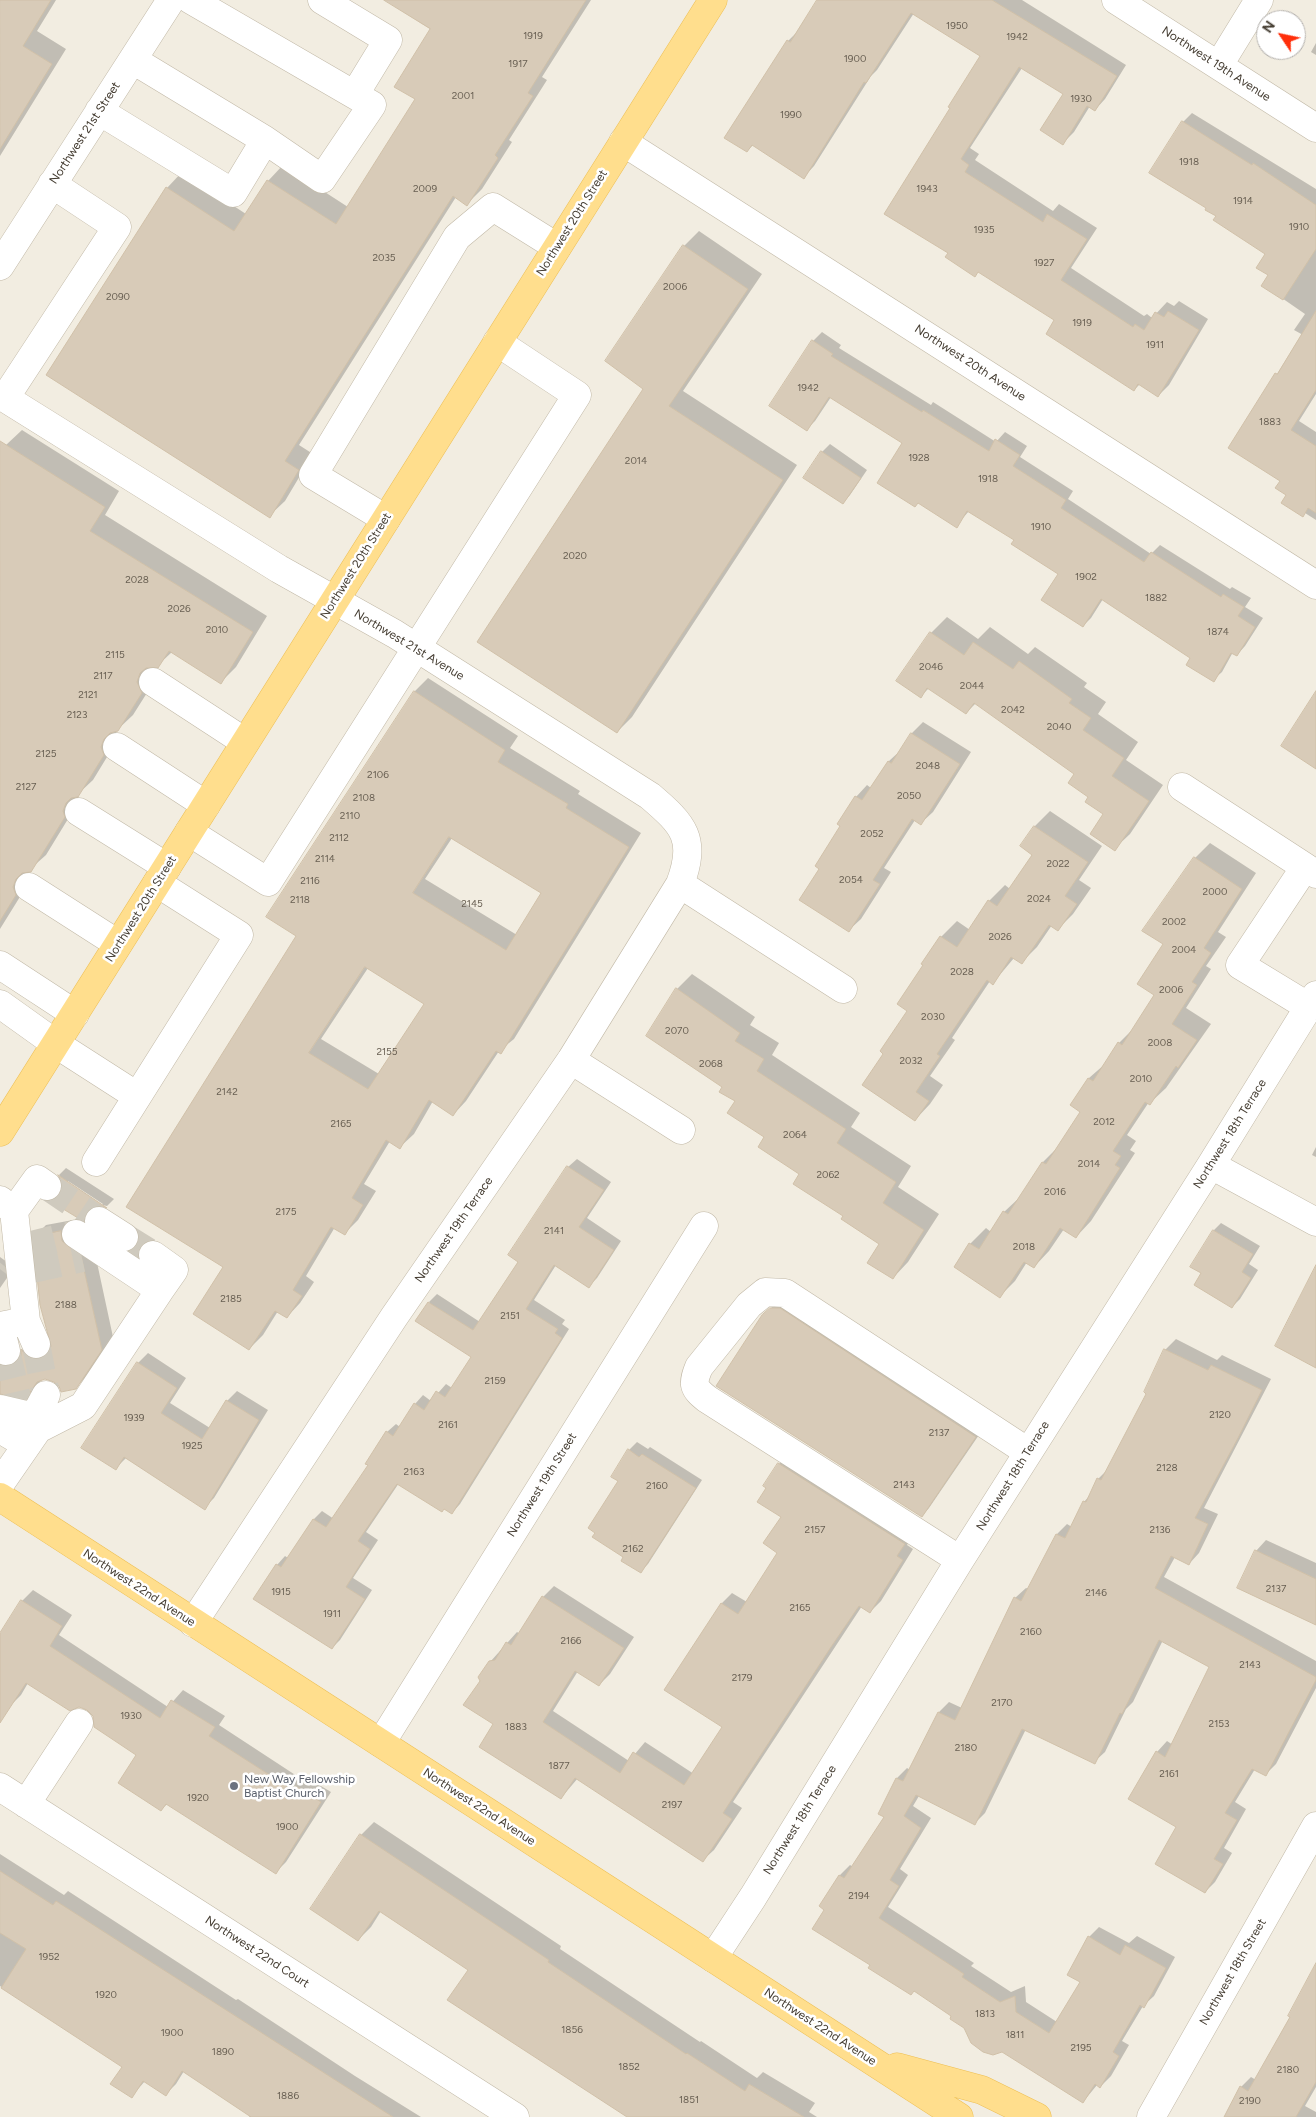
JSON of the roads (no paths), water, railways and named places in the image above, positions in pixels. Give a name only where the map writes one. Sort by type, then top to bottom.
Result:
[{"type":"main road","name":"Northwest 20th Street","points":[[0,1132],[712,0]]},
{"type":"main road","name":"Northwest 22nd Avenue","points":[[0,1497],[958,2117]]},
{"type":"main road","points":[[874,2061],[982,2090],[1037,2117]]},
{"type":"street","name":"Northwest 21st Street","points":[[0,266],[171,0]]},
{"type":"street","points":[[132,60],[266,140],[322,179],[372,104],[221,7],[191,0]]},
{"type":"street","points":[[322,0],[388,40],[355,94]]},
{"type":"street","name":"Northwest 19th Avenue","points":[[1116,0],[1316,128]]},
{"type":"street","points":[[1219,65],[1259,0]]},
{"type":"street","points":[[99,111],[233,192],[266,140]]},
{"type":"street","name":"Northwest 20th Avenue","points":[[623,142],[1316,585]]},
{"type":"street","points":[[3,397],[118,227],[52,184]]},
{"type":"street","points":[[386,519],[313,475],[457,236],[493,207],[557,247]]},
{"type":"street","points":[[189,832],[268,882],[577,395],[497,342]]},
{"type":"street","name":"Northwest 21st Avenue","points":[[3,397],[279,569],[416,647],[650,796],[667,810],[682,827]]},
{"type":"street","points":[[153,682],[245,742]]},
{"type":"street","points":[[117,747],[206,805]]},
{"type":"street","points":[[1182,787],[1310,871],[1240,965],[1312,1001]]},
{"type":"street","points":[[79,812],[239,935],[96,1162]]},
{"type":"street","name":"Northwest 19th Terrace","points":[[193,1623],[394,1317],[571,1060],[680,884],[688,855],[688,845],[682,827]]},
{"type":"street","points":[[680,884],[843,989]]},
{"type":"street","points":[[29,887],[118,944]]},
{"type":"street","points":[[0,965],[75,1014]]},
{"type":"street","name":"Northwest 18th Terrace","points":[[713,1958],[753,1898],[960,1560],[1211,1165],[1312,1001]]},
{"type":"street","points":[[0,1004],[56,1044],[137,1096]]},
{"type":"street","points":[[571,1060],[681,1130]]},
{"type":"street","points":[[1211,1165],[1316,1222]]},
{"type":"street","points":[[14,1333],[13,1245],[37,1179],[47,1186]]},
{"type":"street","name":"Northwest 19th Street","points":[[381,1743],[704,1226]]},
{"type":"street","points":[[97,1241],[160,1290]]},
{"type":"street","points":[[0,1429],[27,1416],[83,1406],[174,1270],[153,1255]]},
{"type":"street","points":[[960,1560],[707,1399],[696,1390],[694,1379],[698,1367],[749,1305],[765,1292],[785,1293],[1028,1452]]},
{"type":"street","points":[[0,1484],[27,1416]]},
{"type":"street","points":[[26,1804],[79,1723]]},
{"type":"street","name":"Northwest 22nd Court","points":[[0,1788],[515,2117]]},
{"type":"street","name":"Northwest 18th Street","points":[[1151,2117],[1316,1826]]},
{"type":"tunnel","points":[[47,1186],[99,1221]]},
{"type":"tunnel","points":[[27,1246],[76,1234]]},
{"type":"tunnel","points":[[124,1237],[153,1255]]},
{"type":"tunnel","points":[[32,1269],[82,1258]]},
{"type":"tunnel","points":[[0,1269],[3,1265]]},
{"type":"tunnel","points":[[36,1344],[46,1395]]},
{"type":"tunnel","points":[[6,1351],[18,1402]]},
{"type":"place","name":"New Way Fellowship Baptist Church","points":[[234,1786]]}]
